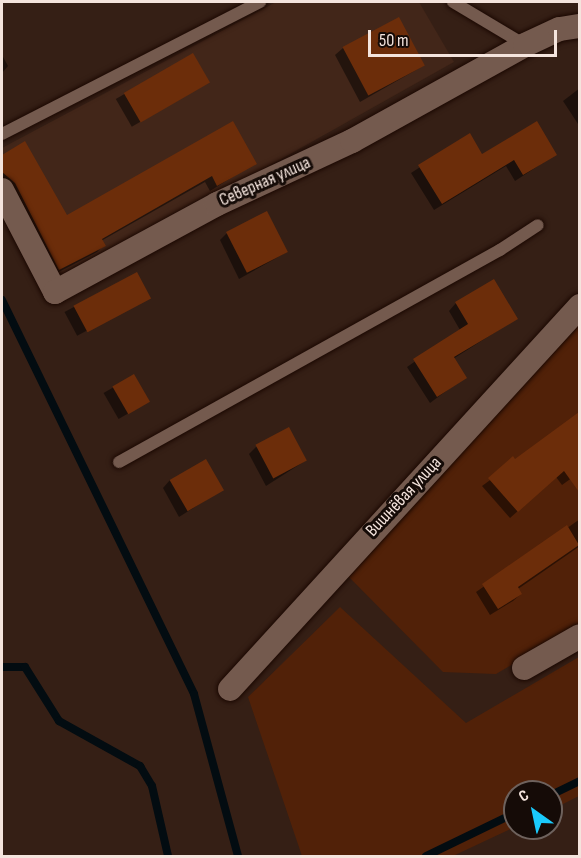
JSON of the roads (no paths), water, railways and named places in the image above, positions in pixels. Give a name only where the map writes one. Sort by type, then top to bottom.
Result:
[{"type":"street","name":"Северная улица","points":[[2,190],[56,292],[217,204],[352,141],[525,45],[561,29],[579,26]]},
{"type":"street","name":"Вишнёвая улица","points":[[230,689],[579,306]]},
{"type":"street","points":[[524,668],[579,636]]},
{"type":"lane","points":[[2,134],[260,2]]},
{"type":"lane","points":[[453,2],[525,45]]},
{"type":"lane","points":[[119,462],[500,250],[538,225]]},
{"type":"waterway","points":[[2,300],[194,694],[238,856]]},
{"type":"waterway","points":[[2,667],[25,667],[59,721],[140,766],[152,786],[168,856]]},
{"type":"waterway","points":[[563,789],[580,781]]},
{"type":"waterway","points":[[426,856],[503,819]]}]
